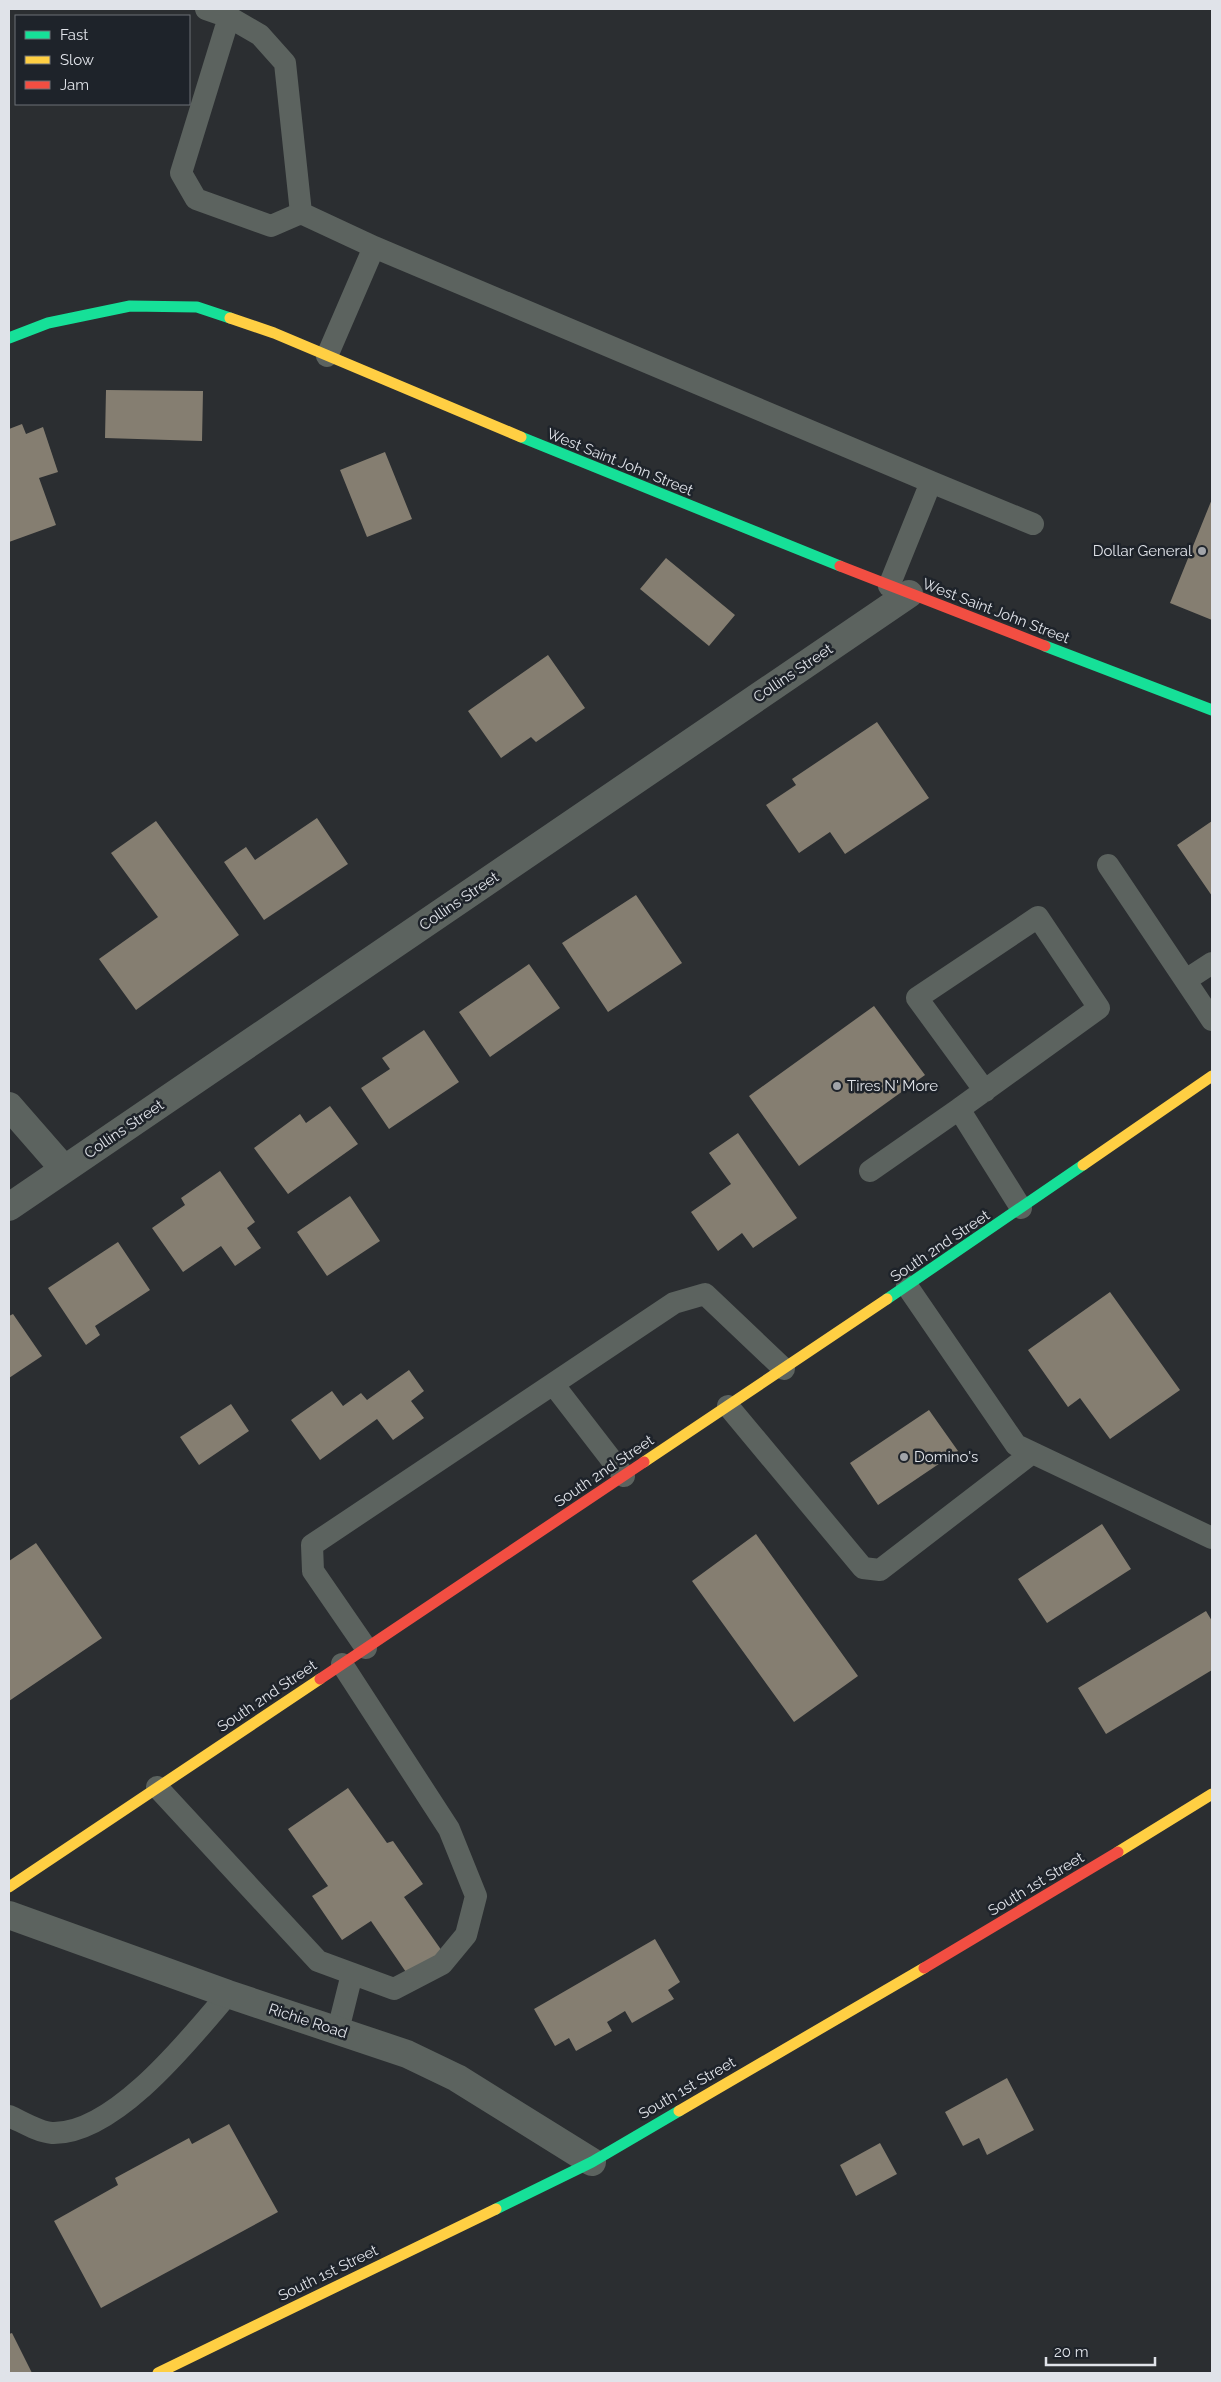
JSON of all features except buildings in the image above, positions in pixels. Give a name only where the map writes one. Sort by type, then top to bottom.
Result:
[{"type":"street","name":"West Saint John Street","points":[[9,338],[48,323],[130,306],[197,307],[274,333],[500,429],[899,590],[1212,710]]},
{"type":"street","name":"Collins Street","points":[[9,1207],[899,590]]},
{"type":"street","name":"South 2nd Street","points":[[9,1887],[784,1369],[1212,1076]]},
{"type":"street","points":[[9,1106],[64,1170]]},
{"type":"street","name":"South 1st Street","points":[[158,2373],[592,2162],[1060,1888],[1212,1794]]},
{"type":"street","name":"Richie Road","points":[[9,1914],[228,1994],[406,2054],[457,2078],[592,2162]]},
{"type":"lane","points":[[206,9],[229,17],[260,34],[285,63],[301,213]]},
{"type":"lane","points":[[229,17],[181,173],[196,199],[271,226],[301,213],[374,247],[1033,524]]},
{"type":"lane","points":[[327,356],[374,247]]},
{"type":"lane","points":[[899,590],[931,482]]},
{"type":"lane","points":[[1108,865],[1212,1020]]},
{"type":"lane","points":[[870,1171],[985,1091],[1099,1008],[1038,917],[917,998],[985,1091]]},
{"type":"lane","points":[[1186,980],[1212,963]]},
{"type":"lane","points":[[959,1109],[1021,1208]]},
{"type":"lane","points":[[907,1286],[1016,1446],[1212,1538]]},
{"type":"lane","points":[[366,1648],[313,1571],[312,1545],[674,1303],[705,1294],[784,1369]]},
{"type":"lane","points":[[553,1384],[624,1476]]},
{"type":"lane","points":[[728,1406],[863,1568],[880,1570],[1032,1453]]},
{"type":"lane","points":[[157,1787],[318,1962],[394,1989],[442,1964],[466,1934],[476,1896],[449,1829],[342,1664]]},
{"type":"lane","points":[[338,2030],[352,1974]]},
{"type":"lane","points":[[9,2116],[50,2133],[75,2131],[103,2117],[143,2085],[179,2052],[228,1994]]},
{"type":"traffic: fast","points":[[9,338],[48,323],[130,306],[197,307],[230,318]]},
{"type":"traffic: fast","points":[[521,437],[840,566]]},
{"type":"traffic: fast","points":[[1045,646],[1212,710]]},
{"type":"traffic: fast","points":[[887,1299],[1083,1165]]},
{"type":"traffic: fast","points":[[496,2209],[592,2162],[679,2111]]},
{"type":"traffic: slow","points":[[230,318],[274,333],[521,437]]},
{"type":"traffic: slow","points":[[1083,1165],[1212,1076]]},
{"type":"traffic: slow","points":[[644,1462],[887,1299]]},
{"type":"traffic: slow","points":[[9,1887],[320,1679]]},
{"type":"traffic: slow","points":[[1118,1852],[1212,1794]]},
{"type":"traffic: slow","points":[[679,2111],[924,1968]]},
{"type":"traffic: slow","points":[[158,2373],[496,2209]]},
{"type":"traffic: jam","points":[[840,566],[1045,646]]},
{"type":"traffic: jam","points":[[320,1679],[644,1462]]},
{"type":"traffic: jam","points":[[924,1968],[1118,1852]]},
{"type":"place","name":"Dollar General","points":[[1202,551]]},
{"type":"place","name":"Tires N' More","points":[[837,1086]]},
{"type":"place","name":"Domino's","points":[[904,1457]]}]
